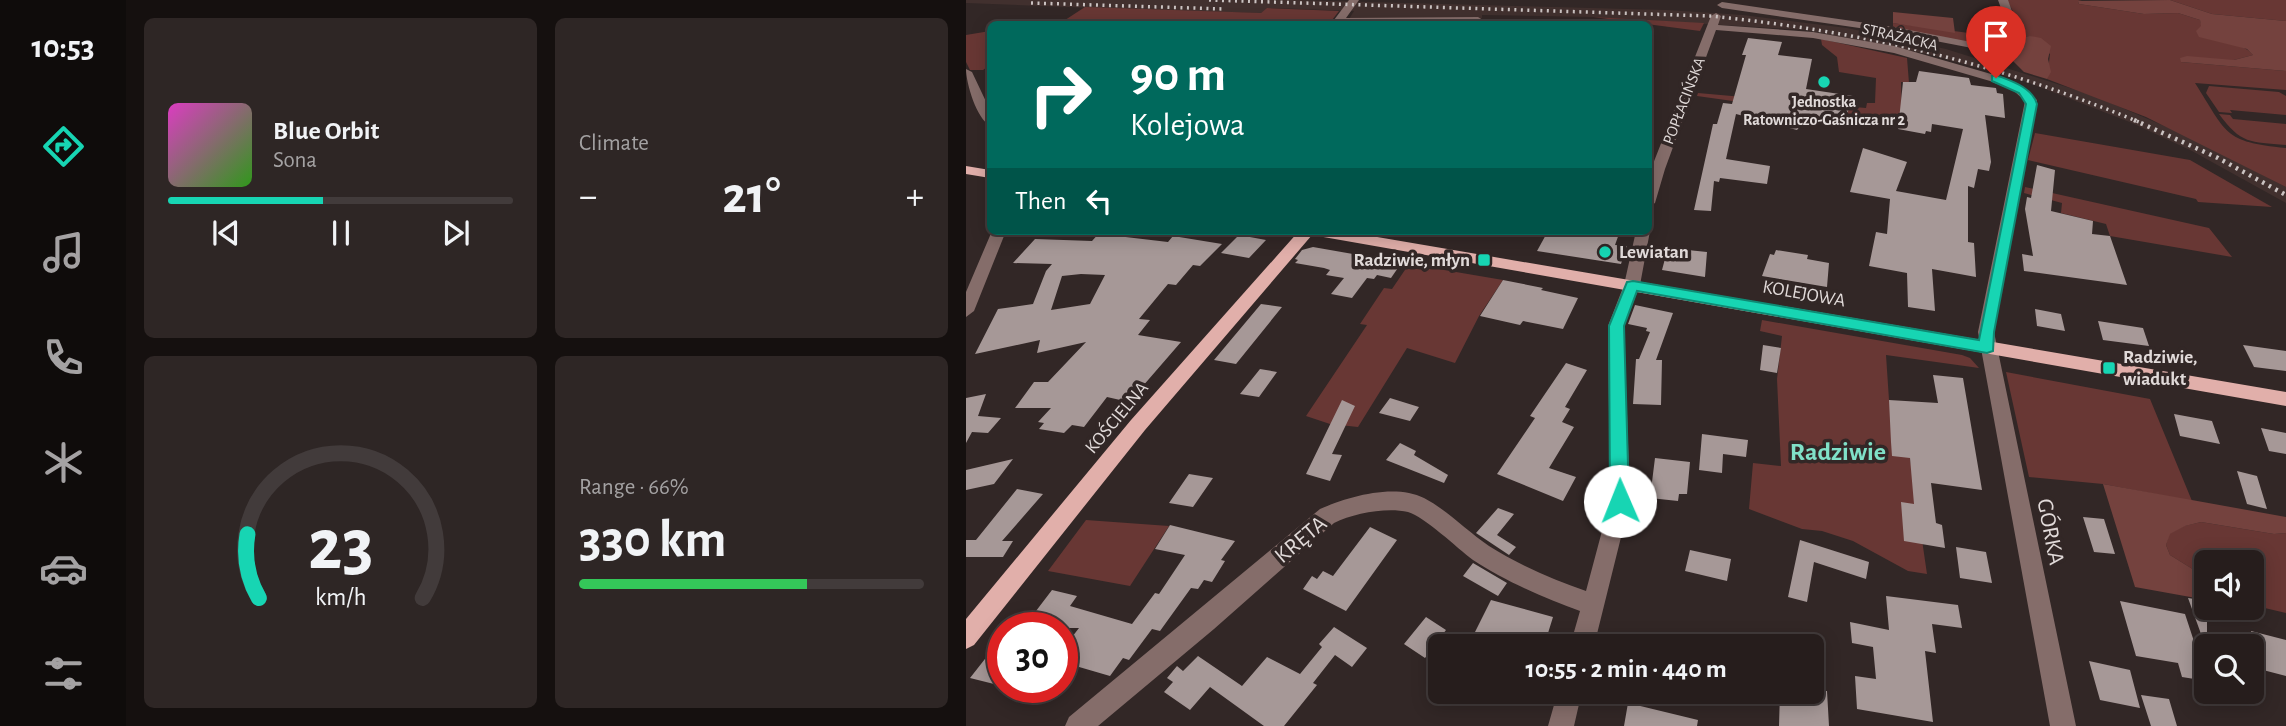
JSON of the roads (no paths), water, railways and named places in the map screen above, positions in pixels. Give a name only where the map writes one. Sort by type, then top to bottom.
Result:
[{"type":"main road","points":[[966,170],[987,174]]},
{"type":"main road","name":"KOŚCIELNA","points":[[966,637],[1138,425],[1304,235]]},
{"type":"main road","name":"KOLEJOWA","points":[[1339,235],[2286,399]]},
{"type":"street","points":[[1339,21],[1354,0]]},
{"type":"street","name":"STRAŻACKA","points":[[1723,3],[1894,30],[2003,51],[2012,47],[2016,39],[2014,24],[2003,0]]},
{"type":"street","name":"POPŁACIŃSKA","points":[[1652,190],[1660,162],[1723,3]]},
{"type":"street","points":[[1431,21],[1478,20]]},
{"type":"street","name":"STRAŻACKA","points":[[1712,27],[1836,38],[1984,75],[2017,88],[2029,97],[2031,104],[1986,332],[1987,347]]},
{"type":"street","points":[[966,72],[987,115]]},
{"type":"street","points":[[966,311],[997,235]]},
{"type":"street","points":[[1585,634],[1620,501],[1616,326],[1633,285],[1642,235]]},
{"type":"street","name":"GÓRKA","points":[[1987,347],[2063,726]]},
{"type":"street","name":"KRĘTA","points":[[1078,726],[1206,621],[1327,516],[1344,508],[1396,501],[1417,505],[1483,554],[1563,594],[1593,604]]},
{"type":"street","points":[[1561,726],[1567,704]]},
{"type":"railway","points":[[1209,0],[1710,16],[1767,23],[1928,52],[2032,82],[2135,120]]},
{"type":"railway","points":[[1031,3],[1224,9]]},
{"type":"railway","points":[[2135,120],[2139,122]]},
{"type":"railway","points":[[2135,120],[2218,158],[2286,195]]},
{"type":"place","name":"Jednostka Ratowniczo-Gaśnicza nr 2","points":[[1824,82]]},
{"type":"place","name":"Lewiatan","points":[[1605,252]]},
{"type":"place","name":"Radziwie, młyn","points":[[1484,260]]},
{"type":"place","name":"Radziwie, wiadukt","points":[[2109,368]]},
{"type":"district","name":"Radziwie","points":[[1838,452]]}]
